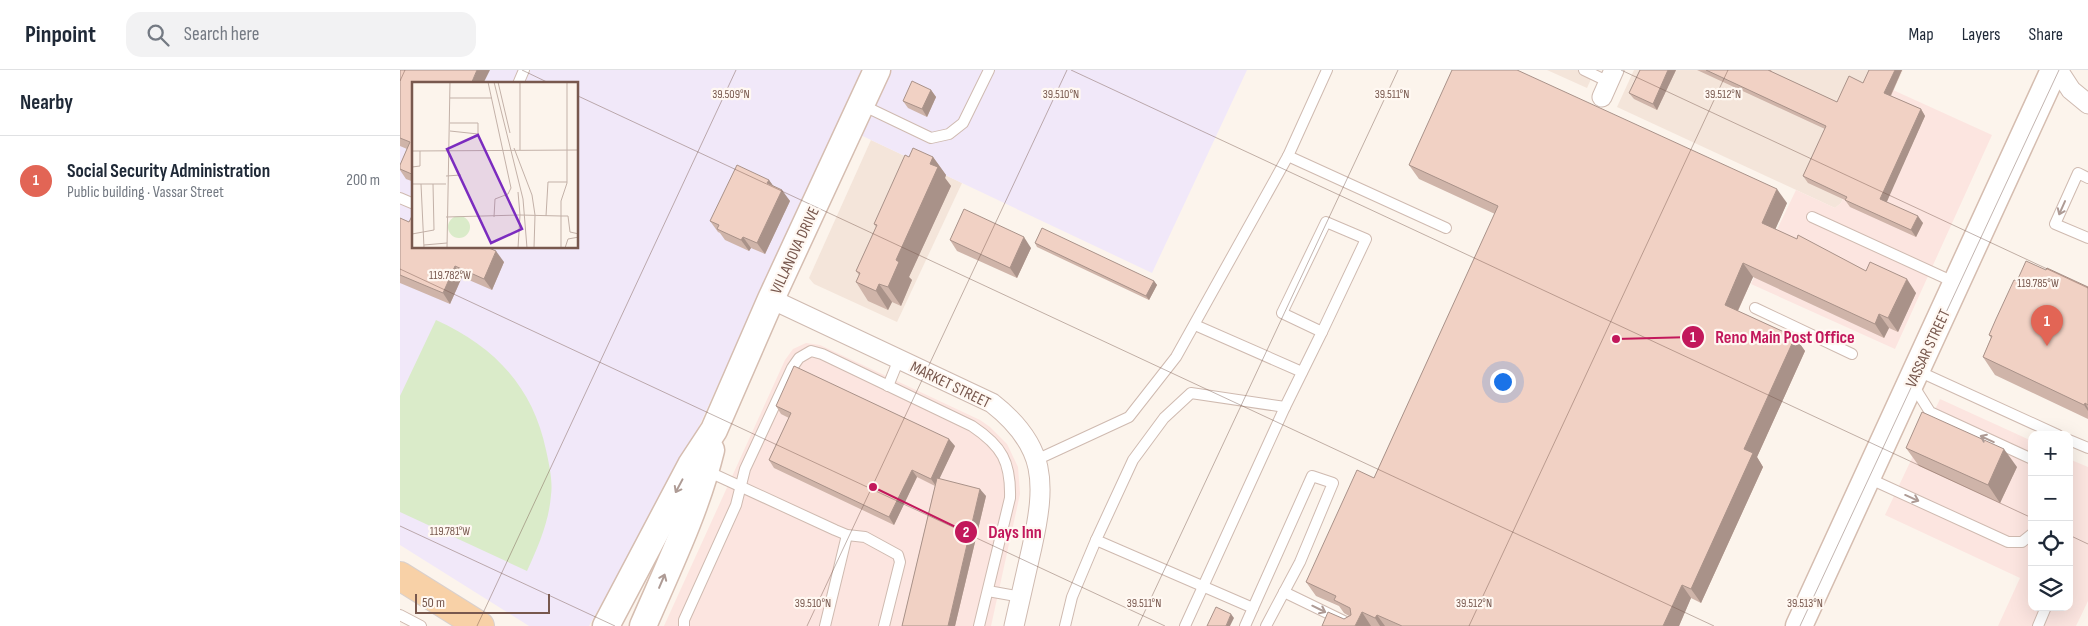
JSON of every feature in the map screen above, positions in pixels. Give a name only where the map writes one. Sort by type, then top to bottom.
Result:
[{"type":"main road","points":[[400,576],[480,626]]},
{"type":"street","name":"VILLANOVA DRIVE","points":[[606,626],[691,465],[714,430],[771,299],[877,70]]},
{"type":"street","name":"VASSAR STREET","points":[[1799,626],[2054,70]]},
{"type":"street","points":[[2058,70],[2071,90],[2088,104]]},
{"type":"street","name":"MARKET STREET","points":[[771,299],[992,403],[1009,416],[1023,433],[1036,460],[1041,491],[1039,513],[1014,626]]},
{"type":"street","name":"VILLANOVA DRIVE","points":[[644,626],[693,508],[706,471],[714,430]]},
{"type":"lane","points":[[519,82],[524,70]]},
{"type":"lane","points":[[861,105],[931,138],[949,134],[963,123],[988,70]]},
{"type":"lane","points":[[1036,460],[1129,417],[1176,357],[1288,156],[1327,70]]},
{"type":"lane","points":[[1584,70],[1608,83]]},
{"type":"lane","points":[[1288,156],[1446,228]]},
{"type":"lane","points":[[2088,178],[2078,173],[2055,224],[2088,238]]},
{"type":"lane","points":[[400,198],[412,203]]},
{"type":"lane","points":[[1812,217],[1957,284]]},
{"type":"lane","points":[[1185,626],[1285,407],[1322,332],[1366,239],[1326,222],[1282,314],[1322,332]]},
{"type":"lane","points":[[1755,308],[1852,354]]},
{"type":"lane","points":[[1195,325],[1302,372]]},
{"type":"lane","points":[[684,626],[684,620],[736,505],[745,469],[792,368],[799,358],[810,351],[822,354],[972,426],[990,438],[1003,454],[1010,476],[1010,498],[979,626]]},
{"type":"lane","points":[[888,386],[900,359]]},
{"type":"lane","points":[[1914,376],[2048,431]]},
{"type":"lane","points":[[1914,376],[1930,412],[2028,457]]},
{"type":"lane","points":[[1065,626],[1072,597],[1133,460],[1164,418],[1191,393],[1285,407]]},
{"type":"lane","points":[[2073,442],[2088,448]]},
{"type":"lane","points":[[706,471],[847,535],[865,537],[898,555],[900,562],[884,626]]},
{"type":"lane","points":[[1245,626],[1312,476],[1333,483],[1300,562],[1266,626]]},
{"type":"lane","points":[[1867,478],[2008,542],[2022,542],[2028,537]]},
{"type":"lane","points":[[825,626],[847,535]]},
{"type":"lane","points":[[1096,540],[1253,608]]},
{"type":"lane","points":[[988,591],[1021,597]]},
{"type":"lane","points":[[1284,592],[1354,626]]},
{"type":"lane","points":[[2038,626],[2044,611]]},
{"type":"lane","points":[[400,615],[421,626]]},
{"type":"shaded area","points":[[400,70],[862,70],[690,446],[589,626],[529,626],[400,545]]},
{"type":"shaded area","points":[[880,70],[1247,70],[1152,273],[852,131]]},
{"type":"shaded area","points":[[1547,70],[1595,70],[1587,88]]},
{"type":"shaded area","points":[[1634,70],[1903,70],[1841,203],[1835,208],[1617,107]]},
{"type":"shaded area","points":[[1893,90],[1992,135],[1895,349],[1751,284],[1796,190],[1835,208],[1841,203]]},
{"type":"shaded area","points":[[871,140],[962,183],[897,322],[814,284],[809,278]]},
{"type":"shaded area","points":[[806,343],[820,345],[980,420],[1007,444],[1018,467],[1020,494],[991,626],[664,626],[785,360],[793,349]]},
{"type":"shaded area","points":[[1940,399],[2028,439],[2028,611],[2073,611],[2073,461],[2088,467],[2088,601],[2076,626],[1998,626],[2020,578],[1885,515]]},
{"type":"green space","points":[[436,320],[476,342],[508,371],[521,388],[540,427],[549,467],[551,495],[539,544],[527,571],[400,512],[400,396]]},
{"type":"building","points":[[400,70],[477,70],[472,82],[412,82],[412,174],[400,169],[410,142],[400,138]]},
{"type":"building","points":[[1452,70],[1517,70],[1777,189],[1762,223],[1797,239],[1798,235],[1866,271],[1870,262],[1907,279],[1888,318],[1879,314],[1875,324],[1743,263],[1725,305],[1795,337],[1744,449],[1753,453],[1691,589],[1682,585],[1663,626],[1402,626],[1377,615],[1375,618],[1362,612],[1355,626],[1322,626],[1328,612],[1344,619],[1351,615],[1350,608],[1334,600],[1336,596],[1306,582],[1357,470],[1374,478],[1498,206],[1409,165]]},
{"type":"building","points":[[1640,70],[1668,70],[1653,104],[1629,93]]},
{"type":"building","points":[[1706,70],[1768,70],[1837,102],[1849,76],[1863,83],[1869,70],[1895,70],[1884,93],[1921,109],[1880,199],[1918,216],[1911,230],[1845,200],[1847,197],[1803,176],[1826,126]]},
{"type":"building","points":[[912,81],[931,90],[922,109],[903,101]]},
{"type":"building","points":[[913,148],[933,157],[930,164],[938,167],[896,260],[899,262],[888,287],[879,284],[876,291],[856,282],[860,273],[856,271],[877,225],[874,224],[905,155],[909,157]]},
{"type":"building","points":[[737,165],[769,180],[767,183],[782,190],[757,243],[743,237],[741,240],[717,229],[719,225],[710,221]]},
{"type":"building","points":[[964,209],[1024,237],[1010,268],[950,240]]},
{"type":"building","points":[[412,216],[412,249],[491,249],[496,251],[484,279],[455,266],[443,293],[400,275],[400,218],[409,222]]},
{"type":"building","points":[[1042,228],[1154,281],[1146,296],[1035,243]]},
{"type":"building","points":[[2026,261],[2046,270],[2047,268],[2088,287],[2088,405],[2085,403],[2084,405],[1983,357],[1992,336],[1989,335],[1996,319],[2014,280],[2017,281]]},
{"type":"building","points":[[794,366],[949,439],[931,479],[912,470],[889,517],[769,460],[791,413],[776,406]]},
{"type":"building","points":[[1922,412],[2004,449],[1988,485],[1906,448]]},
{"type":"building","points":[[937,478],[980,489],[948,626],[902,626]]},
{"type":"building","points":[[1216,607],[1231,614],[1226,626],[1207,626]]},
{"type":"place","name":"Reno Main Post Office","points":[[1616,339]]},
{"type":"place","name":"Social Security Administration","points":[[2047,346]]},
{"type":"place","name":"Days Inn","points":[[873,487]]}]
